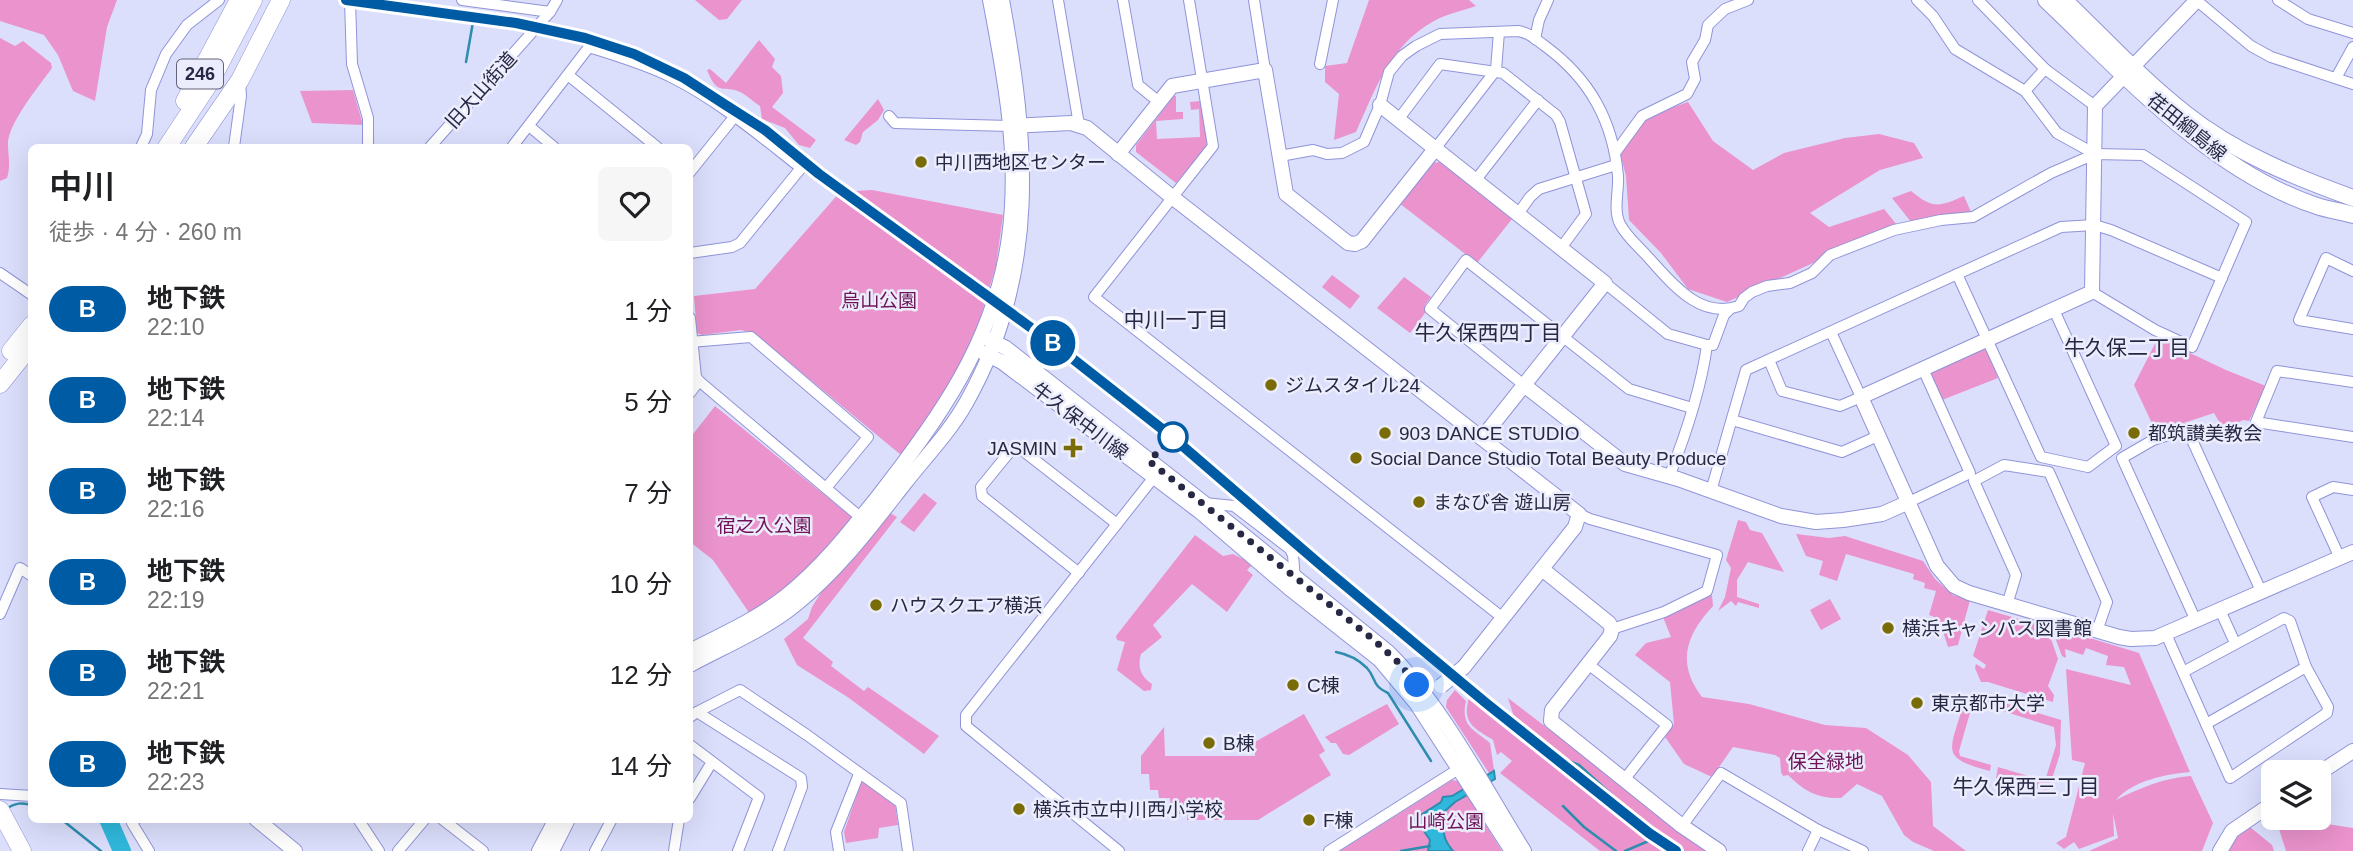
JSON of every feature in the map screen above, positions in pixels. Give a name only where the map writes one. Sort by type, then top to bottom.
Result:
[{"type":"main road","name":"246","points":[[162,144],[239,0]]},
{"type":"main road","name":"246","points":[[185,144],[231,69],[253,0]]},
{"type":"main road","name":"246","points":[[195,144],[268,0]]},
{"type":"main road","name":"246","points":[[169,144],[231,69],[281,0]]},
{"type":"main road","name":"荏田綱島線","points":[[2046,0],[2129,71],[2219,136],[2297,178],[2353,198]]},
{"type":"main road","name":"荏田綱島線","points":[[2064,0],[2189,133],[2231,162],[2307,202],[2353,215]]},
{"type":"main road","points":[[0,365],[28,330]]},
{"type":"main road","points":[[0,384],[28,349]]},
{"type":"main road","points":[[4,815],[22,851]]},
{"type":"street","points":[[142,144],[147,134],[151,90],[166,54],[187,25],[219,0]]},
{"type":"street","points":[[350,0],[352,64],[368,118],[368,144]]},
{"type":"street","points":[[463,0],[550,12]]},
{"type":"street","name":"旧大山街道","points":[[433,144],[550,12],[557,0]]},
{"type":"street","points":[[990,0],[1016,126]]},
{"type":"street","points":[[693,663],[761,627],[794,606],[823,581],[985,346],[1009,237],[1016,126],[1002,0]]},
{"type":"street","points":[[1058,0],[1079,125]]},
{"type":"street","points":[[1123,0],[1138,85],[1159,102]]},
{"type":"street","points":[[1189,0],[1213,146],[1094,297],[1503,618]]},
{"type":"street","points":[[1254,0],[1286,194],[1348,243],[1355,244],[1362,241],[1496,70],[1499,32]]},
{"type":"street","points":[[1320,64],[1333,0]]},
{"type":"street","points":[[1535,39],[1539,20],[1548,0]]},
{"type":"street","points":[[1714,0],[1725,9]]},
{"type":"street","points":[[1615,153],[1642,116],[1687,94],[1695,79],[1692,62],[1705,40],[1708,25],[1725,9],[1748,0]]},
{"type":"street","points":[[1917,0],[1933,16],[1955,49],[2025,91],[2057,133],[2095,154]]},
{"type":"street","points":[[1978,0],[2045,69],[2095,106]]},
{"type":"street","points":[[2092,292],[2095,106],[2197,0],[2251,46],[2271,57],[2353,84]]},
{"type":"street","points":[[2278,0],[2308,19],[2353,33]]},
{"type":"street","points":[[1280,156],[1312,150],[1326,154],[1342,153],[1364,142],[1380,105],[1389,72],[1402,56],[1440,34],[1528,33],[1564,60],[1587,87],[1610,129],[1618,177],[1618,221],[1627,234],[1690,299],[1704,306],[1730,309],[1739,306],[1752,292],[1767,286],[1790,283],[1812,273],[1830,255],[1894,230],[1973,216],[2051,173],[2095,154],[2143,155],[2246,222],[2192,347],[2155,330],[2092,292]]},
{"type":"street","points":[[514,144],[589,47],[631,60],[671,77],[735,116],[801,168],[740,243],[732,247],[693,253]]},
{"type":"street","points":[[2336,78],[2353,47]]},
{"type":"street","points":[[1398,120],[1440,64],[1496,70],[1538,100],[1556,115],[1560,122],[1586,214],[1561,248]]},
{"type":"street","points":[[231,69],[241,96],[234,144]]},
{"type":"street","points":[[2025,91],[2045,69]]},
{"type":"street","points":[[1118,154],[1171,86],[1265,70]]},
{"type":"street","points":[[568,75],[653,144]]},
{"type":"street","points":[[1475,181],[1538,100]]},
{"type":"street","points":[[1380,105],[1668,334],[1713,345],[1724,315],[1730,309]]},
{"type":"street","points":[[693,168],[735,116]]},
{"type":"street","points":[[888,116],[895,123],[1016,126],[1064,123],[1087,128],[1579,514],[1717,555],[1707,592],[1664,612],[1612,629]]},
{"type":"street","points":[[529,126],[550,144]]},
{"type":"street","points":[[1518,214],[1539,189],[1616,165]]},
{"type":"street","points":[[1711,491],[1746,370],[2061,227],[2094,225],[2222,278]]},
{"type":"street","points":[[2353,271],[2326,258],[2299,320],[2353,329]]},
{"type":"street","points":[[1692,408],[1629,389],[1466,260],[1430,309],[1625,464],[1781,516],[1816,522],[1882,514],[1970,473],[1923,369]]},
{"type":"street","points":[[0,273],[28,292]]},
{"type":"street","points":[[1957,274],[2041,457],[2088,467],[2116,446],[2054,310]]},
{"type":"street","points":[[1482,438],[1605,283]]},
{"type":"street","points":[[1769,360],[1783,391],[1840,407],[2092,292]]},
{"type":"street","points":[[1831,332],[1931,555],[1944,577],[1954,586],[1969,593],[2007,605],[2131,639],[2166,635],[2346,554],[2312,497],[2333,487],[2353,490]]},
{"type":"street","points":[[693,342],[751,337],[868,437],[826,488]]},
{"type":"street","points":[[1669,477],[1685,437],[1703,371],[1707,345]]},
{"type":"street","name":"牛久保中川線","points":[[985,346],[1006,348],[1390,670],[1421,700],[1512,851]]},
{"type":"street","points":[[693,356],[699,382],[866,522]]},
{"type":"street","points":[[2353,382],[2277,371],[2256,422],[2353,437]]},
{"type":"street","points":[[693,389],[699,382]]},
{"type":"street","points":[[1732,419],[1842,452],[1878,436]]},
{"type":"street","points":[[2196,621],[2122,458],[2153,440],[2188,429],[2261,592]]},
{"type":"street","points":[[1079,572],[982,496],[980,490],[989,477],[1012,449],[1018,447],[1117,524]]},
{"type":"street","points":[[2007,605],[2016,575],[1974,481],[2004,465],[2049,472],[2107,602],[2097,631]]},
{"type":"street","points":[[1119,851],[966,726],[964,721],[966,715],[1157,473]]},
{"type":"street","name":"牛久保中川線","points":[[1157,473],[1204,503],[1388,652],[1524,851]]},
{"type":"street","points":[[1421,700],[1464,667],[1575,527],[1579,514]]},
{"type":"street","points":[[693,649],[755,618],[784,597],[812,575],[866,522]]},
{"type":"street","points":[[0,614],[20,568],[28,573]]},
{"type":"street","points":[[1542,569],[1609,623],[1612,629],[1610,636],[1552,710],[1550,719],[1682,826],[1719,851]]},
{"type":"street","points":[[2220,610],[2235,643]]},
{"type":"street","points":[[2166,635],[2230,778],[2327,713],[2328,707],[2306,667],[2290,621],[2284,618],[2183,672]]},
{"type":"street","points":[[1588,664],[1667,725],[1625,780]]},
{"type":"street","points":[[2206,724],[2306,667]]},
{"type":"street","points":[[693,714],[740,690],[901,803],[908,851]]},
{"type":"street","points":[[693,714],[801,778],[802,787],[778,851]]},
{"type":"street","points":[[693,747],[759,797],[738,851]]},
{"type":"street","points":[[2331,765],[2353,751]]},
{"type":"street","points":[[693,793],[712,762]]},
{"type":"street","points":[[1329,851],[1460,768]]},
{"type":"street","points":[[1682,826],[1721,773],[1818,830],[1863,851]]},
{"type":"street","points":[[839,851],[836,832],[859,774]]},
{"type":"street","points":[[0,794],[28,796]]},
{"type":"street","points":[[2220,851],[2232,831],[2261,811]]},
{"type":"street","points":[[132,823],[149,851]]},
{"type":"street","points":[[261,823],[295,851]]},
{"type":"street","points":[[361,823],[379,851]]},
{"type":"street","points":[[398,851],[422,823]]},
{"type":"street","points":[[447,823],[483,851]]},
{"type":"street","points":[[539,851],[553,823]]},
{"type":"street","points":[[552,851],[566,823]]},
{"type":"street","points":[[595,851],[610,823]]},
{"type":"street","points":[[674,851],[678,823]]},
{"type":"street","points":[[1808,851],[1818,830]]},
{"type":"green space","points":[[0,0],[117,0],[107,27],[95,101],[73,91],[58,55],[44,35],[0,21]]},
{"type":"green space","points":[[695,0],[742,0],[727,19],[719,20]]},
{"type":"green space","points":[[1369,0],[1469,0],[1476,6],[1439,19],[1406,43],[1386,70],[1356,132],[1334,140],[1339,94],[1325,82],[1325,66],[1347,63]]},
{"type":"green space","points":[[0,38],[15,46],[23,41],[51,63],[52,68],[25,105],[13,127],[8,145],[8,174],[7,178],[0,181]]},
{"type":"green space","points":[[759,40],[775,59],[772,67],[781,76],[783,93],[772,107],[816,140],[810,148],[799,145],[785,128],[762,119],[760,106],[745,95],[718,87],[711,79],[707,70],[710,69],[726,83]]},
{"type":"green space","points":[[353,90],[363,125],[312,123],[300,91]]},
{"type":"green space","points":[[1174,96],[1176,112],[1183,112],[1183,119],[1156,121],[1157,139],[1200,137],[1199,109],[1191,110],[1190,102],[1201,101],[1208,137],[1206,148],[1176,183],[1136,152],[1136,145]]},
{"type":"green space","points":[[878,99],[884,110],[878,120],[863,132],[860,142],[856,145],[844,140]]},
{"type":"green space","points":[[1688,102],[1713,141],[1753,170],[1784,153],[1845,138],[1879,134],[1914,143],[1923,158],[1880,170],[1810,213],[1829,227],[1884,209],[1897,225],[1727,302],[1688,289],[1661,253],[1629,220],[1626,176],[1619,149],[1648,116]]},
{"type":"green space","points":[[1440,162],[1512,219],[1477,263],[1399,203],[1431,163]]},
{"type":"green space","name":"烏山公園","points":[[872,190],[1003,215],[996,266],[980,319],[952,384],[901,455],[755,334],[741,330],[702,335],[697,333],[694,296],[755,289],[840,192]]},
{"type":"green space","points":[[1911,191],[1925,201],[1936,204],[1964,196],[1971,212],[1911,222],[1892,198]]},
{"type":"green space","points":[[1332,275],[1360,296],[1350,309],[1322,287]]},
{"type":"green space","points":[[1404,277],[1431,297],[1425,305],[1425,313],[1410,333],[1377,308]]},
{"type":"green space","points":[[2158,338],[2266,386],[2249,421],[2243,420],[2224,430],[2214,413],[2156,432],[2134,385]]},
{"type":"green space","points":[[1982,349],[1987,351],[1998,378],[1942,400],[1932,370]]},
{"type":"green space","name":"宿之入公園","points":[[715,406],[853,518],[809,568],[778,595],[750,614],[713,560],[693,544],[693,434]]},
{"type":"green space","points":[[924,493],[937,503],[914,532],[900,522]]},
{"type":"green space","points":[[890,513],[897,517],[803,638],[833,662],[831,666],[864,691],[868,687],[939,736],[924,754],[849,698],[797,665],[784,639],[808,619],[822,591]]},
{"type":"green space","points":[[1738,520],[1746,522],[1750,530],[1762,533],[1784,572],[1748,562],[1737,580],[1737,597],[1759,604],[1759,608],[1738,602],[1736,606],[1731,601],[1718,611],[1725,597],[1731,568],[1726,560]]},
{"type":"green space","points":[[1796,534],[1829,538],[1845,536],[1923,561],[1935,579],[1953,595],[1970,600],[1958,645],[1948,647],[1939,619],[1929,615],[1936,591],[1924,588],[1925,583],[1913,579],[1914,574],[1846,554],[1837,581],[1819,575],[1823,561],[1806,556]]},
{"type":"green space","points":[[1195,535],[1223,556],[1233,554],[1253,564],[1247,570],[1253,575],[1227,612],[1192,584],[1153,625],[1162,637],[1141,654],[1141,671],[1152,684],[1151,690],[1144,691],[1117,670],[1125,642],[1117,640],[1116,636]]},
{"type":"green space","name":"保全緑地","points":[[1712,595],[1713,606],[1696,628],[1688,650],[1689,673],[1702,697],[1749,704],[1825,725],[1866,728],[1908,755],[1931,782],[1933,826],[1966,851],[1934,851],[1913,842],[1904,835],[1882,796],[1857,784],[1841,798],[1812,793],[1788,775],[1783,776],[1780,758],[1775,755],[1733,747],[1712,777],[1684,764],[1665,737],[1674,724],[1670,682],[1635,655],[1646,643],[1671,637],[1663,617]]},
{"type":"green space","points":[[1830,599],[1841,619],[1821,630],[1810,610]]},
{"type":"green space","points":[[1988,610],[2036,624],[2050,636],[2058,659],[2048,686],[2054,695],[2053,702],[1981,682],[1976,664],[1984,669],[1986,665],[1973,656]]},
{"type":"green space","points":[[2057,628],[2139,653],[2190,772],[2140,783],[2116,800],[2152,784],[2191,776],[2213,823],[2202,851],[2089,851],[2118,838],[2113,813],[2114,836],[2079,849],[2074,842],[2064,849],[2056,843],[2066,837],[2085,763],[2072,760],[2066,669],[2131,685],[2124,667],[2106,665],[2108,656],[2086,648],[2083,655],[2065,649],[2066,658],[2062,656],[2056,640]]},
{"type":"green space","points":[[1455,690],[1466,701],[1465,717],[1470,727],[1490,743],[1494,770],[1489,773],[1446,707],[1447,700]]},
{"type":"green space","points":[[1476,696],[1515,720],[1508,698],[1708,851],[1600,851],[1500,773],[1512,761],[1501,752],[1497,755],[1493,740],[1476,729],[1469,720],[1469,698]]},
{"type":"green space","points":[[1976,697],[2061,720],[2060,754],[2048,791],[1996,778],[1998,767],[2045,781],[2056,745],[2054,727],[1977,703],[1972,706],[1959,751],[1960,756],[1991,765],[1990,771],[1956,757],[1952,745],[1962,709],[1968,710],[1969,707],[1965,704]]},
{"type":"green space","points":[[1387,704],[1399,724],[1349,755],[1343,754],[1336,743],[1331,743],[1325,737]]},
{"type":"green space","points":[[1304,714],[1325,751],[1319,755],[1331,775],[1258,820],[1187,820],[1187,815],[1179,814],[1178,808],[1171,808],[1170,798],[1159,798],[1158,790],[1150,790],[1149,774],[1141,774],[1141,756],[1164,727],[1165,756],[1255,756],[1255,742]]},
{"type":"green space","name":"山崎公園","points":[[1452,780],[1458,781],[1502,851],[1340,851]]},
{"type":"green space","points":[[866,781],[895,804],[898,825],[879,828],[878,838],[846,843],[844,832],[861,783]]},
{"type":"green space","points":[[2331,825],[2353,828],[2353,851],[2286,851],[2279,830],[2331,830]]},
{"type":"green space","points":[[2250,827],[2272,845],[2274,851],[2226,851],[2235,836]]},
{"type":"water","points":[[1494,771],[1495,779],[1455,802],[1445,811],[1443,832],[1453,851],[1428,851],[1430,840],[1417,821],[1413,820],[1441,802],[1443,797],[1452,796]]},
{"type":"waterway","points":[[466,62],[473,22]]},
{"type":"waterway","points":[[1336,652],[1353,658],[1367,668],[1377,684],[1388,693],[1431,761]]},
{"type":"waterway","points":[[1543,743],[1548,753],[1579,765],[1613,796],[1617,807],[1638,823],[1664,851]]},
{"type":"waterway","points":[[6,809],[12,805],[28,804]]},
{"type":"waterway","points":[[1563,806],[1584,827],[1616,851]]},
{"type":"waterway","points":[[66,823],[101,851]]},
{"type":"waterway","points":[[110,823],[122,851]]},
{"type":"waterway","points":[[1625,851],[1651,840]]},
{"type":"waterway","points":[[1401,851],[1430,846]]},
{"type":"railway","points":[[346,0],[493,18],[566,33],[635,55],[684,78]]},
{"type":"railway","points":[[1323,567],[1352,590]]},
{"type":"metro line","name":"B","points":[[346,0],[516,23],[585,38],[634,54],[684,78],[765,130],[819,174],[1059,348],[1171,436],[1486,703],[1649,833],[1676,851]]},
{"type":"place","name":"中川西地区センター","points":[[921,162]]},
{"type":"place","name":"ジムスタイル24","points":[[1271,385]]},
{"type":"place","name":"903 DANCE STUDIO","points":[[1385,433]]},
{"type":"place","name":"都筑讃美教会","points":[[2134,433]]},
{"type":"place","name":"JASMIN","points":[[1073,448]]},
{"type":"place","name":"Social Dance Studio Total Beauty Produce","points":[[1356,458]]},
{"type":"place","name":"まなび舎 遊山房","points":[[1419,502]]},
{"type":"place","name":"ハウスクエア横浜","points":[[876,605]]},
{"type":"place","name":"横浜キャンパス図書館","points":[[1888,628]]},
{"type":"place","name":"C棟","points":[[1293,685]]},
{"type":"place","name":"東京都市大学","points":[[1917,703]]},
{"type":"place","name":"B棟","points":[[1209,743]]},
{"type":"place","name":"横浜市立中川西小学校","points":[[1019,809]]},
{"type":"place","name":"F棟","points":[[1309,820]]},
{"type":"district","name":"中川一丁目","points":[[1176,319]]},
{"type":"district","name":"牛久保西四丁目","points":[[1488,332]]},
{"type":"district","name":"牛久保二丁目","points":[[2127,347]]},
{"type":"district","name":"牛久保西三丁目","points":[[2026,786]]},
{"type":"route","points":[[1173,437],[1149,461],[1374,640],[1400,664],[1417,685]]}]
